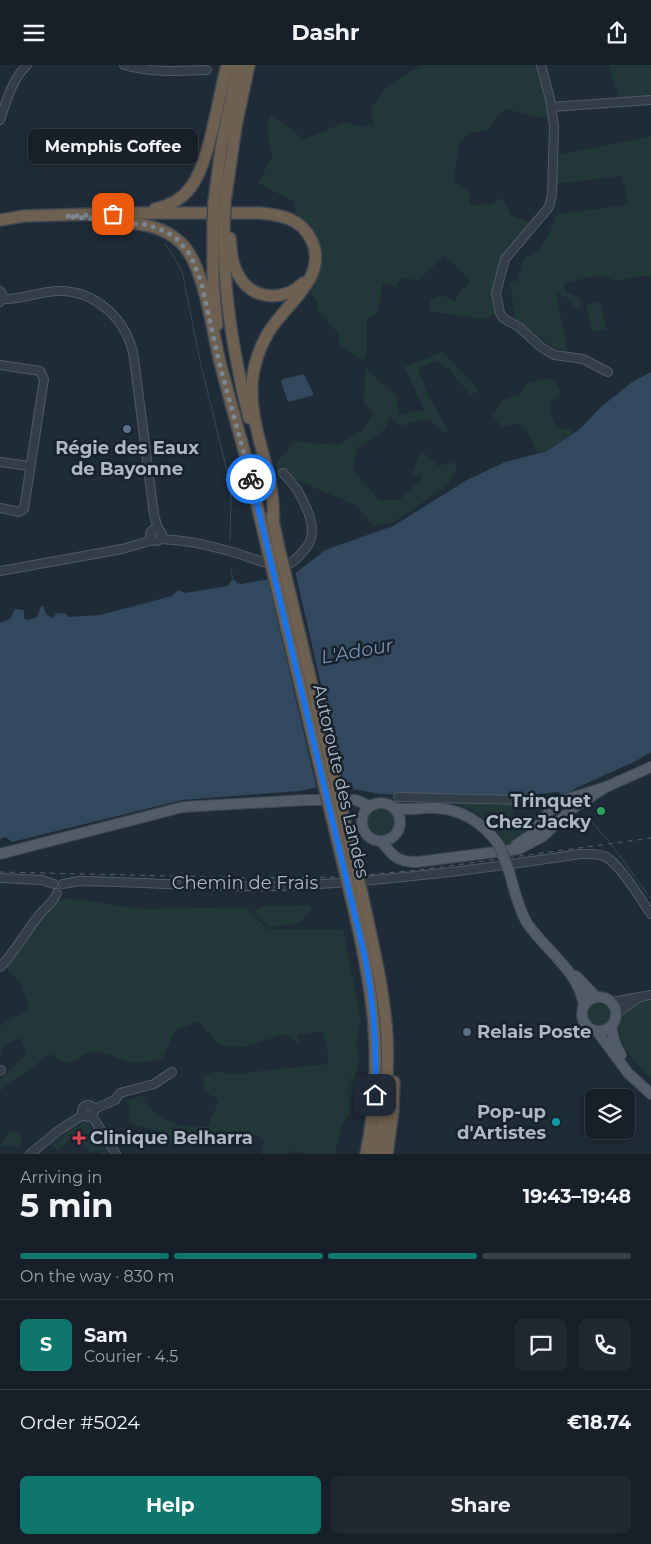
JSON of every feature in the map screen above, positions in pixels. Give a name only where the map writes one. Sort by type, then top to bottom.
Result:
[{"type":"highway","points":[[129,213],[159,208],[172,203],[194,183],[204,157],[227,65]]},
{"type":"highway","name":"Autoroute des Landes","points":[[238,65],[224,132],[222,225],[224,275],[231,337],[273,523],[273,545]]},
{"type":"highway","name":"Autoroute des Landes","points":[[223,202],[237,118],[249,65]]},
{"type":"highway","points":[[0,211],[24,216]]},
{"type":"highway","points":[[0,220],[24,216],[129,213],[260,213],[280,215],[298,222],[315,247],[315,263],[312,276],[268,334],[254,368],[252,387],[254,408],[274,505],[273,523]]},
{"type":"highway","points":[[66,216],[148,225],[175,237],[190,254],[201,281],[220,366],[249,469]]},
{"type":"highway","points":[[222,225],[236,271],[244,283],[257,293],[272,296],[290,293],[302,284],[315,263]]},
{"type":"highway","name":"Autoroute des Landes","points":[[222,225],[213,282],[217,323],[224,361],[249,469],[273,545],[356,895],[375,955],[384,1007],[387,1043],[386,1084],[377,1154]]},
{"type":"highway","name":"Autoroute des Landes","points":[[356,895],[369,977],[376,1044],[375,1095],[366,1154]]},
{"type":"highway","points":[[384,1007],[392,1027],[394,1069],[393,1111],[387,1154]]},
{"type":"main road","points":[[511,849],[531,835],[552,807],[561,801],[606,787],[651,767]]},
{"type":"main road","points":[[347,801],[352,803],[362,816],[362,828],[369,838],[381,841],[396,857],[404,862],[410,862],[519,849],[542,837],[572,809],[606,787]]},
{"type":"main road","points":[[0,854],[183,807],[306,800],[356,800],[370,806]]},
{"type":"main road","points":[[362,816],[370,806],[380,803],[390,805],[398,813],[399,829],[392,837],[381,841]]},
{"type":"main road","points":[[394,808],[419,810],[436,808],[461,813],[483,827],[498,845],[509,871],[518,903],[526,920],[569,971],[579,987],[584,1006],[582,1012],[584,1021],[589,1028],[597,1031],[605,1031],[611,1027],[617,1013],[612,1002],[596,997],[580,979],[569,971]]},
{"type":"main road","points":[[400,824],[419,810]]},
{"type":"main road","points":[[392,837],[398,852],[410,862]]},
{"type":"main road","points":[[584,1006],[596,997]]},
{"type":"main road","points":[[611,1027],[620,1053],[634,1071],[651,1086]]},
{"type":"main road","points":[[597,1031],[628,1073],[651,1094]]},
{"type":"street","points":[[0,120],[13,83],[18,74],[27,65]]},
{"type":"street","points":[[124,65],[158,72],[207,71]]},
{"type":"street","points":[[541,65],[551,107],[554,135],[552,188],[549,207],[505,259],[496,293],[500,313],[503,318],[519,327],[541,347],[554,355],[583,359],[608,372]]},
{"type":"street","points":[[551,107],[651,100]]},
{"type":"street","points":[[1,297],[12,299],[55,291],[76,293],[108,310],[124,327],[134,357],[156,534]]},
{"type":"street","points":[[0,365],[40,371],[44,379],[24,509],[19,512],[0,508]]},
{"type":"street","points":[[0,461],[29,467]]},
{"type":"street","points":[[0,571],[139,545],[156,534],[226,550],[262,561],[284,565],[293,562],[308,546],[312,536],[311,523],[294,486],[284,473]]},
{"type":"street","points":[[398,797],[516,800]]},
{"type":"street","name":"Chemin de Frais","points":[[0,878],[42,880],[54,884],[59,882],[62,885],[79,881],[282,886],[424,876],[580,854],[601,854],[610,858],[651,914]]},
{"type":"street","points":[[54,884],[54,890],[57,893]]},
{"type":"street","points":[[0,967],[11,956],[41,913],[56,898],[57,893],[62,890],[62,885]]},
{"type":"street","points":[[612,1002],[651,995]]},
{"type":"street","points":[[617,1013],[640,997]]},
{"type":"street","points":[[30,1154],[48,1138],[83,1115],[88,1117],[115,1101],[120,1093],[154,1084],[172,1072]]},
{"type":"street","points":[[83,1115],[81,1111],[82,1103],[90,1105],[116,1154]]},
{"type":"green space","points":[[422,65],[539,65],[550,111],[547,117],[505,109],[486,131],[469,133],[459,144],[454,180],[469,191],[470,205],[491,204],[500,198],[511,215],[529,222],[528,227],[500,261],[493,295],[496,314],[484,319],[434,312],[428,309],[431,300],[441,295],[456,301],[457,295],[470,281],[445,255],[418,281],[403,277],[395,288],[389,283],[383,283],[377,314],[367,320],[367,354],[362,361],[340,347],[338,334],[316,308],[317,302],[310,294],[316,279],[321,256],[315,233],[295,214],[294,202],[258,183],[272,157],[267,132],[270,114],[304,139],[346,122],[361,127],[374,124],[371,109],[386,86]]},
{"type":"green space","points":[[608,65],[651,65],[651,96],[618,97]]},
{"type":"green space","points":[[651,136],[651,277],[642,276],[617,281],[600,275],[564,283],[565,291],[576,296],[583,305],[576,310],[566,297],[556,293],[568,353],[553,347],[515,319],[510,282],[517,281],[523,259],[537,251],[549,234],[557,214],[628,205],[622,176],[555,184],[554,175],[558,155]]},
{"type":"green space","points":[[600,301],[606,329],[592,332],[586,304]]},
{"type":"green space","points":[[442,352],[480,391],[470,395],[450,370],[435,361],[418,370],[431,401],[448,429],[445,434],[428,419],[400,426],[391,417],[387,419],[387,428],[358,447],[352,470],[380,500],[399,500],[422,478],[420,475],[411,475],[421,450],[438,466],[454,462],[457,469],[448,485],[394,522],[374,526],[355,505],[277,472],[276,463],[295,441],[336,445],[364,429],[371,416],[376,415],[364,403],[365,367],[397,397],[399,415],[424,410],[404,367]]},
{"type":"green space","points":[[550,378],[554,380],[562,394],[552,400],[552,419],[559,429],[570,429],[573,434],[547,451],[538,453],[524,428],[517,423],[502,428],[491,414],[506,398],[522,393],[524,386],[527,384]]},
{"type":"green space","points":[[415,800],[512,805],[513,814],[515,815],[539,814],[540,808],[546,809],[523,839],[507,847],[491,824],[469,809],[443,803],[415,804]]},
{"type":"green space","points":[[381,807],[392,811],[396,822],[392,833],[381,837],[370,833],[366,822],[370,811]]},
{"type":"green space","points":[[69,898],[143,909],[246,907],[267,929],[343,929],[361,1020],[356,1043],[359,1058],[349,1115],[342,1125],[335,1154],[306,1154],[294,1151],[286,1154],[261,1154],[265,1140],[258,1135],[244,1138],[225,1146],[200,1135],[183,1131],[182,1141],[173,1145],[162,1131],[130,1123],[129,1105],[126,1101],[142,1095],[147,1105],[161,1117],[178,1125],[207,1127],[219,1100],[205,1092],[202,1077],[215,1071],[231,1074],[328,1064],[327,1046],[322,1031],[298,1035],[299,1044],[283,1034],[247,1047],[220,1046],[199,1022],[175,1031],[162,1059],[134,1064],[98,1051],[83,1055],[68,1064],[50,1054],[0,1091],[0,1080],[27,1053],[20,1038],[4,1046],[0,1059],[0,1026],[29,1008],[21,984],[0,961],[53,903]]},
{"type":"green space","points":[[311,905],[312,909],[300,922],[281,926],[268,926],[254,913],[258,908],[265,906]]},
{"type":"green space","points":[[651,998],[651,1077],[641,1068],[625,1047],[619,1029],[620,1021],[630,1008]]},
{"type":"green space","points":[[594,1002],[604,1005],[607,1003],[612,1009],[612,1019],[606,1025],[596,1026],[587,1019],[587,1010]]},
{"type":"green space","points":[[87,1121],[108,1154],[101,1154],[97,1150],[92,1154],[74,1135],[58,1150],[51,1144],[68,1132]]},
{"type":"green space","points":[[13,1131],[22,1136],[19,1151],[14,1146],[3,1146],[0,1148],[7,1135]]},
{"type":"water","name":"L'Adour","points":[[651,372],[651,752],[636,761],[576,788],[570,793],[561,795],[559,792],[538,794],[530,797],[380,794],[353,789],[352,783],[346,781],[300,791],[182,800],[12,842],[6,837],[0,839],[0,623],[10,619],[15,609],[24,610],[24,618],[27,620],[37,617],[41,606],[43,606],[46,614],[52,618],[57,613],[66,614],[68,617],[100,615],[172,596],[178,590],[185,593],[228,586],[231,581],[235,580],[241,584],[293,575],[325,550],[393,526],[467,480],[505,462],[547,451],[580,429],[601,407],[632,382]]},
{"type":"water","points":[[304,374],[314,395],[288,402],[281,382],[283,379]]},
{"type":"pier","points":[[295,571],[344,784],[317,790],[267,576]]},
{"type":"waterway","points":[[165,244],[182,271],[200,361],[229,479],[231,498],[230,541]]},
{"type":"waterway","points":[[231,569],[233,581]]},
{"type":"waterway","points":[[589,819],[608,840],[651,899]]},
{"type":"railway","points":[[0,872],[257,878],[342,877],[419,870],[651,838]]},
{"type":"way so far","points":[[113,214],[66,216],[134,223],[158,228],[181,242],[194,261],[201,281],[220,366],[235,415],[251,479]]},
{"type":"place","name":"Memphis Coffee","points":[[113,214]]},
{"type":"place","name":"Régie des Eaux de Bayonne","points":[[127,429]]},
{"type":"place","name":"Trinquet Chez Jacky","points":[[601,811]]},
{"type":"place","name":"Relais Poste","points":[[467,1032]]},
{"type":"place","name":"Pop-up d'Artistes","points":[[556,1122]]},
{"type":"place","name":"Clinique Belharra","points":[[79,1138]]},
{"type":"route","points":[[251,479],[365,958],[374,1017],[376,1051],[375,1095]]}]
